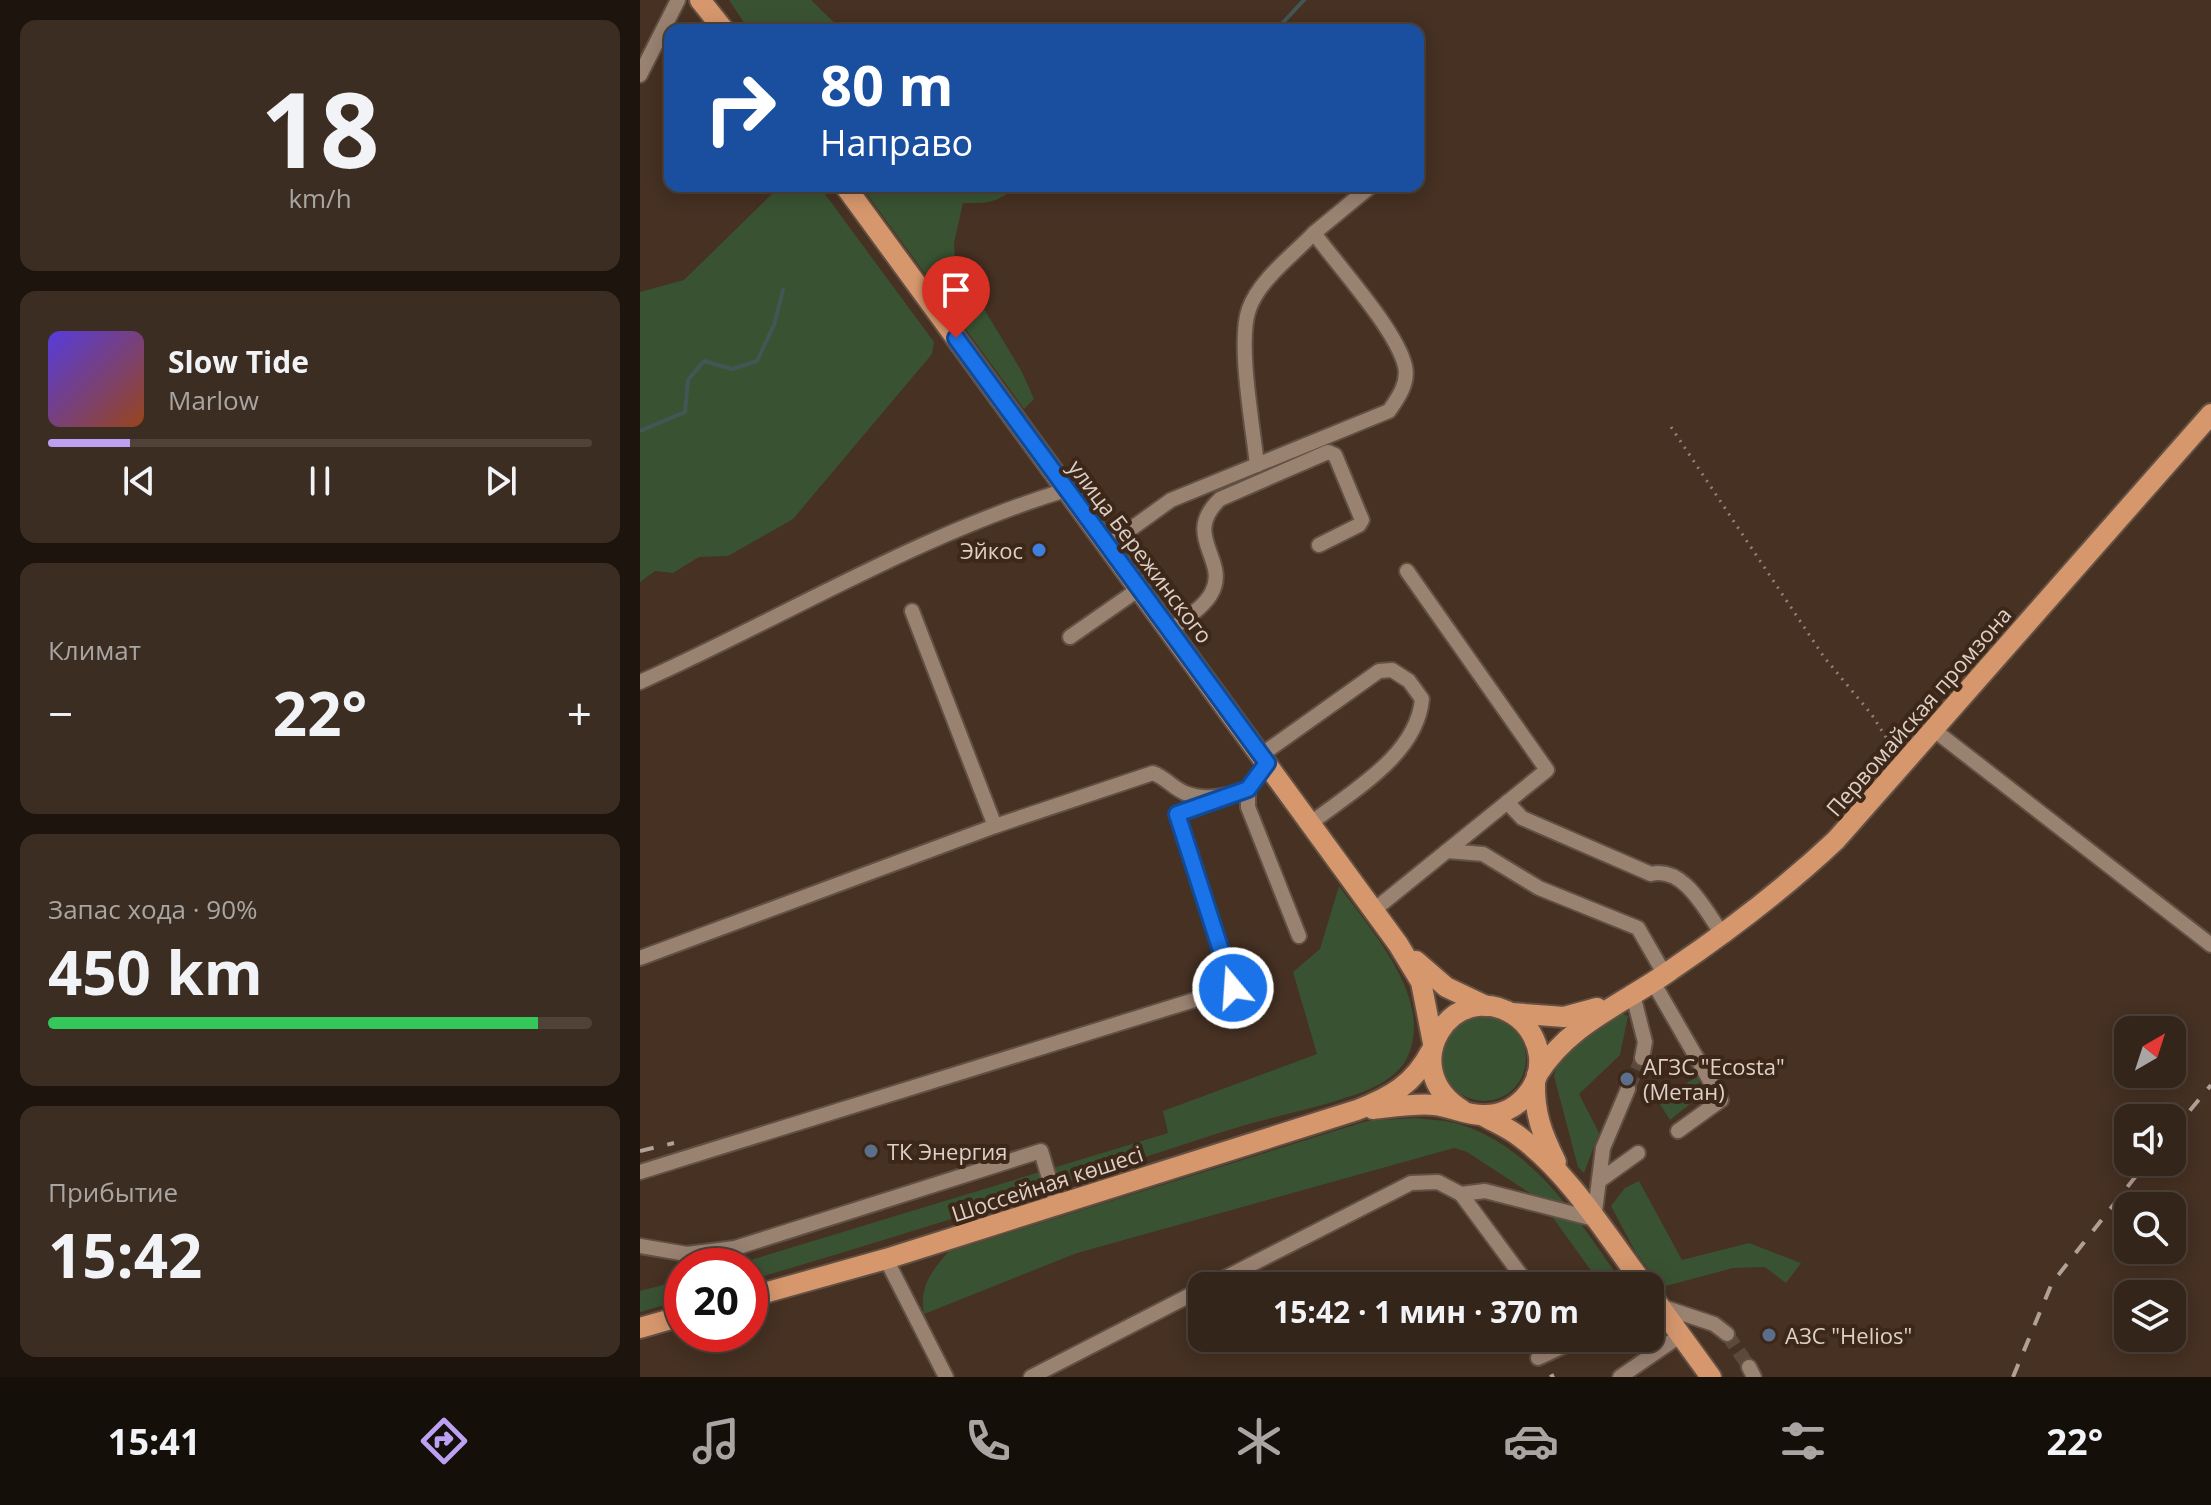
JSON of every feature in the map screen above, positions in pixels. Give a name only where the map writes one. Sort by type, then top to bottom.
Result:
[{"type":"main road","points":[[700,0],[719,24]]},
{"type":"main road","name":"улица Бережинского","points":[[849,192],[1398,944]]},
{"type":"main road","name":"Первомайская промзона","points":[[1536,1077],[1553,1050],[1579,1027],[1659,979],[1723,935],[1782,891],[1836,840],[2211,414]]},
{"type":"main road","points":[[1398,944],[1446,987],[1486,1006],[1511,1013],[1564,1017],[1629,998]]},
{"type":"main road","points":[[1398,944],[1421,982],[1436,1086],[1472,1113],[1519,1135],[1565,1180],[1634,1272]]},
{"type":"main road","points":[[1357,1110],[1402,1089],[1419,1073],[1452,1017],[1486,1006]]},
{"type":"main road","points":[[1511,1013],[1527,1026],[1537,1044],[1534,1104],[1539,1128],[1565,1180]]},
{"type":"main road","points":[[1357,1110],[1432,1105],[1472,1113],[1517,1105],[1536,1077]]},
{"type":"main road","name":"Шоссейная көшесі","points":[[768,1292],[886,1259],[1357,1110]]},
{"type":"main road","points":[[1664,1311],[1707,1375]]},
{"type":"main road","points":[[640,1328],[664,1321]]},
{"type":"lane","points":[[666,24],[678,0]]},
{"type":"lane","points":[[640,75],[664,28]]},
{"type":"lane","points":[[1257,465],[1245,335],[1248,310],[1258,291],[1314,233],[1364,192]]},
{"type":"lane","points":[[1107,546],[1171,500],[1389,411],[1403,389],[1406,368],[1395,341],[1314,233]]},
{"type":"lane","points":[[1170,630],[1212,592],[1216,579],[1202,527],[1208,509],[1220,499],[1328,452],[1335,455],[1362,520],[1359,525],[1319,545]]},
{"type":"lane","points":[[640,682],[911,548],[1006,508],[1066,490]]},
{"type":"lane","points":[[1374,910],[1547,770],[1407,571]]},
{"type":"lane","points":[[1070,637],[1139,589]]},
{"type":"lane","points":[[912,611],[995,826]]},
{"type":"lane","points":[[1299,936],[1248,807],[1248,789],[1264,759],[1379,671],[1392,670],[1409,681],[1422,699],[1421,718],[1408,742],[1311,823]]},
{"type":"lane","points":[[1934,730],[2211,945]]},
{"type":"lane","points":[[640,958],[995,826],[1153,773],[1167,778],[1184,793],[1231,795]]},
{"type":"lane","points":[[640,1172],[1233,988],[1177,814],[1248,789]]},
{"type":"lane","points":[[1507,802],[1522,818],[1651,874],[1663,871],[1680,878],[1723,935]]},
{"type":"lane","points":[[1446,851],[1483,854],[1539,888],[1638,928],[1659,979],[1721,1100],[1678,1131]]},
{"type":"lane","points":[[1629,998],[1645,1042],[1642,1058]]},
{"type":"lane","points":[[1461,1194],[1485,1191],[1594,1219],[1603,1148],[1628,1089]]},
{"type":"lane","points":[[640,1246],[687,1254],[735,1248],[1041,1151],[1057,1205]]},
{"type":"lane","points":[[1599,1181],[1638,1153]]},
{"type":"lane","points":[[1236,1272],[1411,1183],[1424,1180],[1438,1182],[1461,1194],[1519,1272]]},
{"type":"lane","points":[[886,1259],[946,1377]]},
{"type":"lane","points":[[1031,1377],[1188,1296]]},
{"type":"lane","points":[[1664,1303],[1714,1324],[1727,1334]]},
{"type":"lane","points":[[1620,1377],[1681,1335]]},
{"type":"lane","points":[[1538,1358],[1551,1352]]},
{"type":"path","points":[[1671,427],[1824,657],[1872,715],[1905,765]]},
{"type":"green space","points":[[729,0],[811,0],[836,24],[745,24]]},
{"type":"green space","points":[[774,192],[823,192],[934,342],[932,354],[793,519],[728,556],[699,557],[673,573],[655,571],[640,582],[640,292],[684,280]]},
{"type":"green space","points":[[865,192],[1009,192],[985,202],[963,203],[954,243],[955,261],[1022,372],[1034,399],[1024,409]]},
{"type":"green space","points":[[1339,886],[1396,967],[1413,1013],[1413,1036],[1407,1058],[1400,1069],[1383,1082],[1347,1097],[1237,1127],[768,1275],[768,1255],[1168,1133],[1163,1111],[1317,1054],[1293,972],[1320,949]]},
{"type":"green space","points":[[1620,1013],[1628,1016],[1620,1055],[1579,1094],[1599,1133],[1584,1173],[1578,1167],[1554,1076],[1560,1052]]},
{"type":"green space","points":[[1484,1017],[1500,1020],[1514,1029],[1523,1043],[1526,1059],[1523,1075],[1514,1089],[1500,1098],[1484,1101],[1468,1098],[1454,1089],[1445,1075],[1442,1059],[1445,1043],[1454,1029],[1468,1020]]},
{"type":"green space","points":[[1698,1076],[1701,1095],[1670,1120],[1658,1101]]},
{"type":"green space","points":[[1416,1118],[1459,1124],[1512,1151],[1555,1191],[1615,1272],[1592,1272],[1551,1215],[1541,1211],[1542,1201],[1467,1152],[1454,1148],[1077,1253],[924,1314],[923,1296],[928,1280],[948,1252],[1367,1121]]},
{"type":"green space","points":[[1639,1181],[1682,1260],[1749,1243],[1801,1263],[1786,1283],[1765,1267],[1733,1268],[1664,1286],[1664,1272],[1651,1272],[1636,1253],[1611,1206],[1625,1188]]},
{"type":"green space","points":[[664,1285],[664,1305],[640,1312],[640,1291]]},
{"type":"waterway","points":[[1282,24],[1304,0]]},
{"type":"waterway","points":[[640,431],[685,412],[688,380],[704,361],[732,369],[757,361],[774,325],[783,290]]},
{"type":"tunnel","points":[[1628,1089],[1642,1058]]},
{"type":"tunnel","points":[[1727,1334],[1749,1367]]},
{"type":"railway","points":[[2186,1115],[2211,1085]]},
{"type":"railway","points":[[640,1151],[674,1143]]},
{"type":"railway","points":[[2013,1377],[2052,1283],[2136,1176]]},
{"type":"railway","points":[[1550,1377],[1554,1375]]},
{"type":"place","name":"Эйкос","points":[[1039,550]]},
{"type":"place","name":"АГЗС \"Ecosta\" (Метан)","points":[[1627,1079]]},
{"type":"place","name":"ТК Энергия","points":[[871,1151]]},
{"type":"place","name":"АЗС \"Helios\"","points":[[1769,1335]]},
{"type":"route","points":[[956,338],[1267,763],[1248,789],[1177,814],[1233,988]]}]
